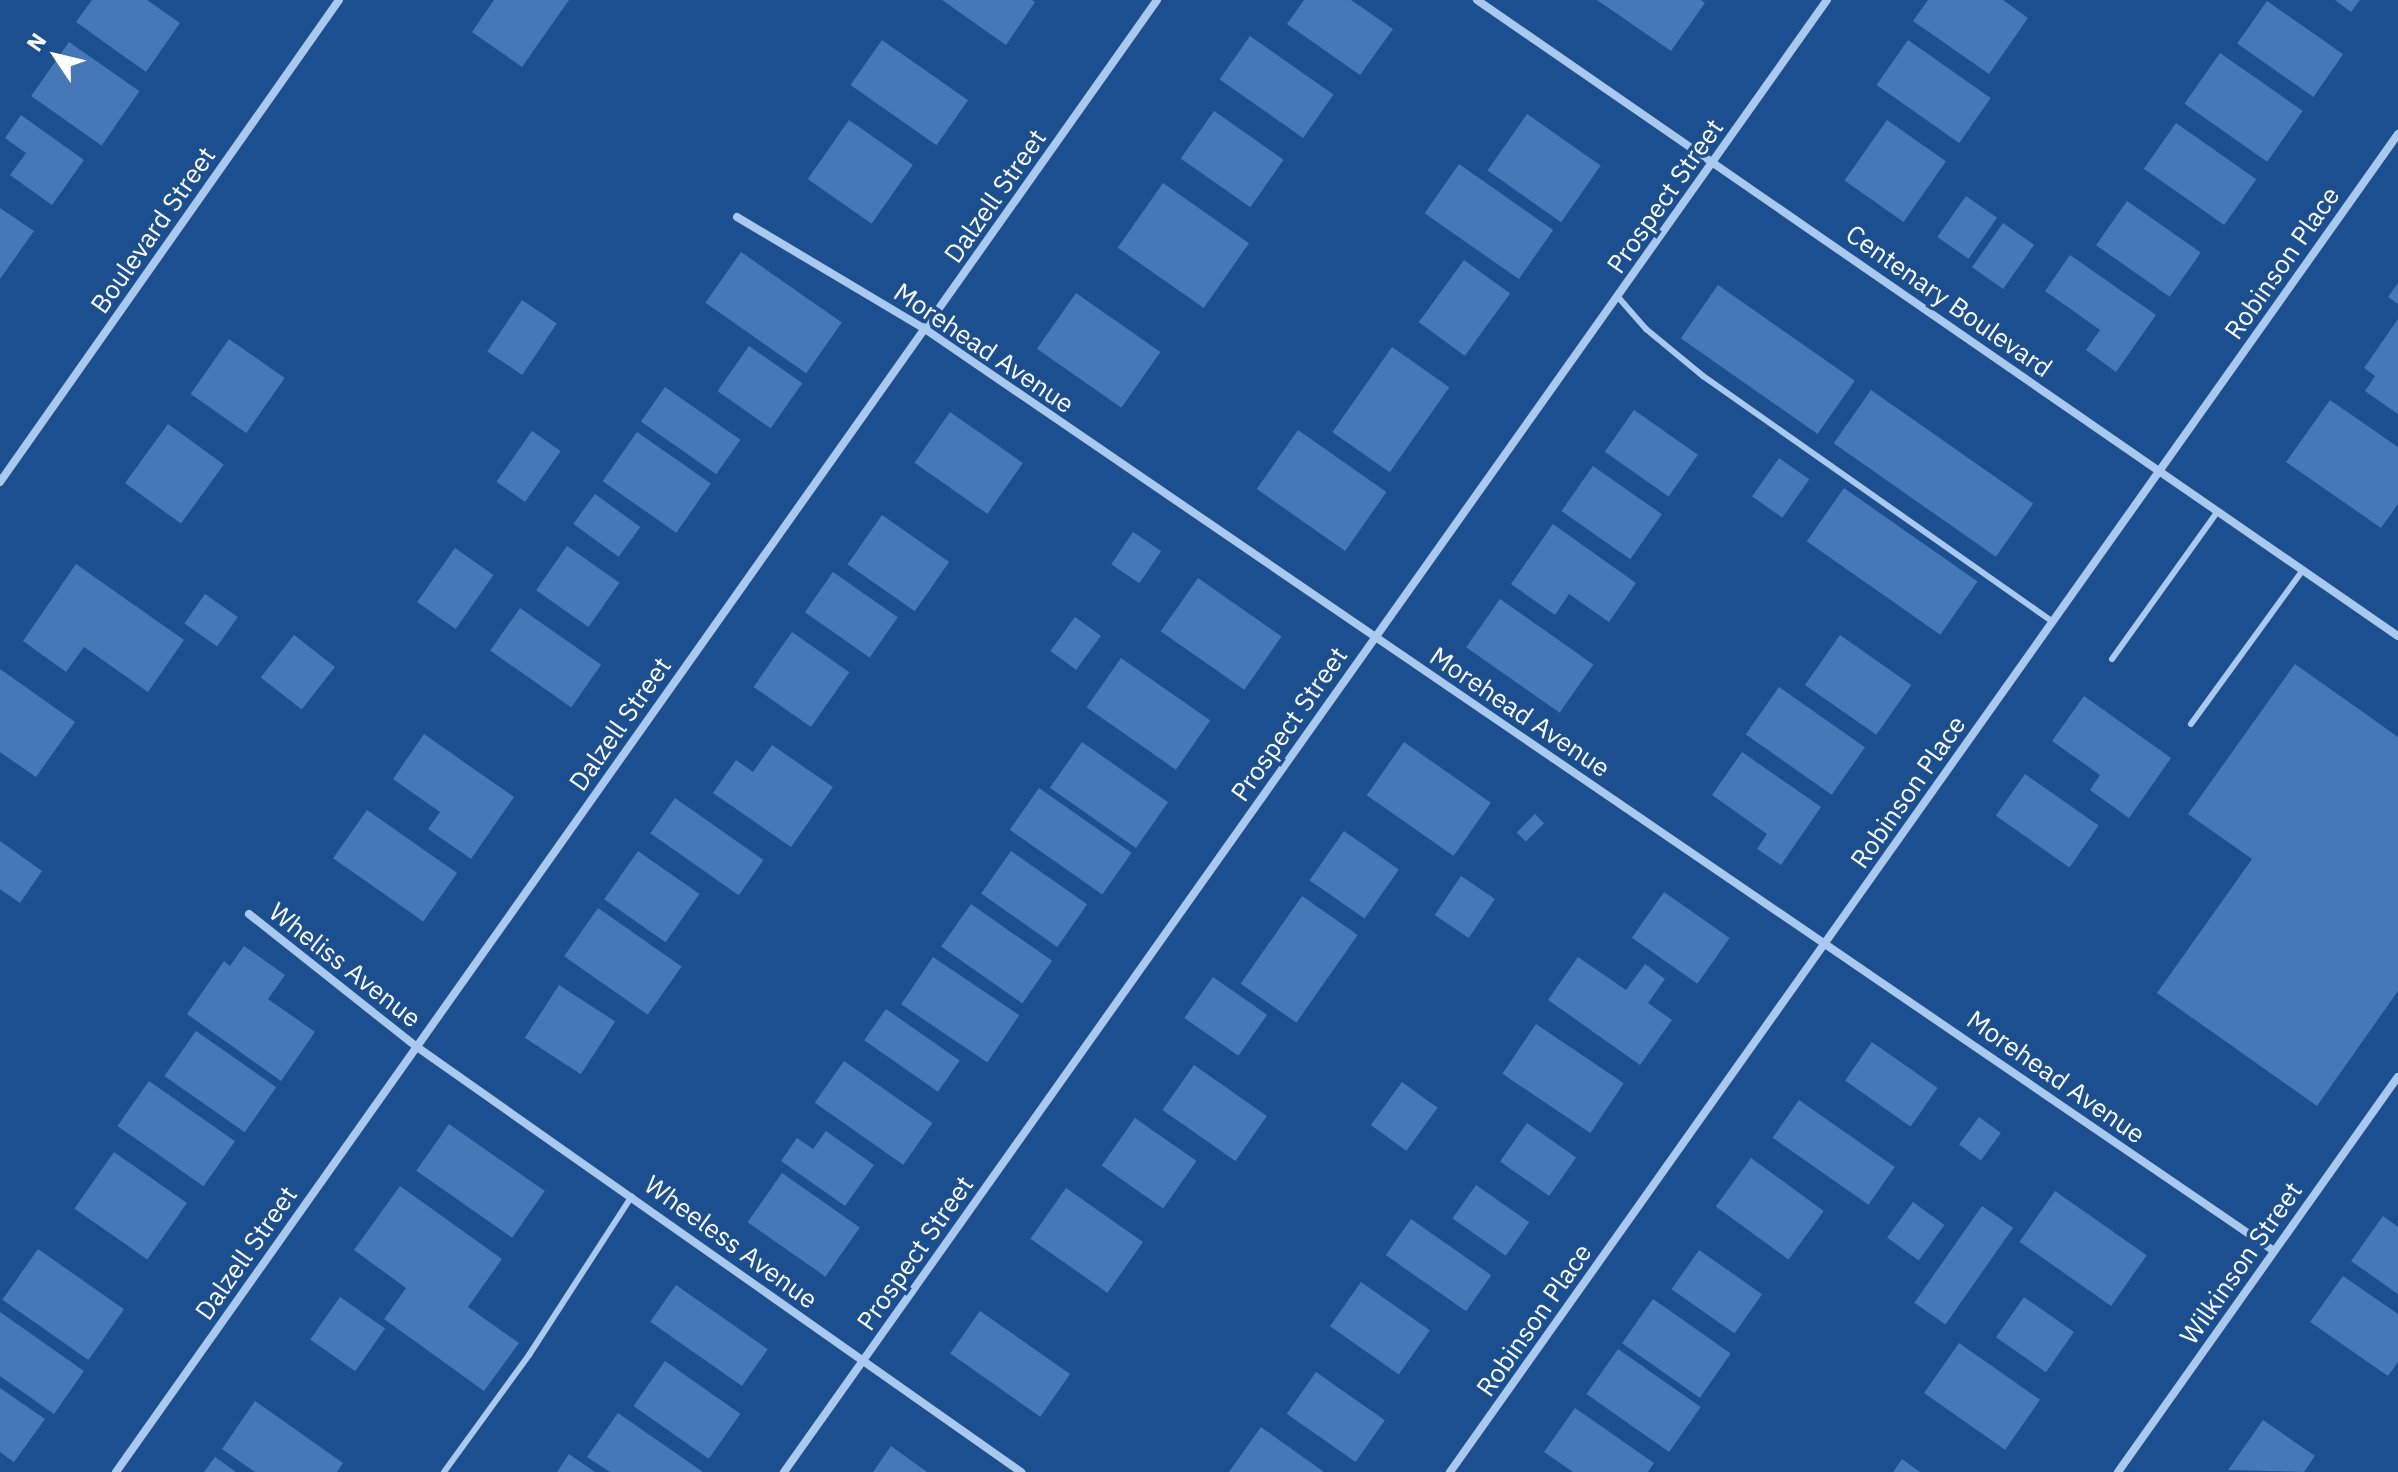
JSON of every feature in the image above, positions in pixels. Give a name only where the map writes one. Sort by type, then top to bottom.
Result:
[{"type":"street","name":"Boulevard Street","points":[[0,482],[339,0]]},
{"type":"street","name":"Dalzell Street","points":[[116,1472],[1157,0]]},
{"type":"street","name":"Centenary Boulevard","points":[[1477,0],[2398,636]]},
{"type":"street","name":"Prospect Street","points":[[784,1472],[1827,0]]},
{"type":"street","name":"Robinson Place","points":[[1450,1472],[2398,134]]},
{"type":"street","name":"Morehead Avenue","points":[[737,217],[925,329],[1827,942],[2274,1251]]},
{"type":"street","name":"Wheliss Avenue","points":[[249,914],[417,1047]]},
{"type":"street","name":"Wheeless Avenue","points":[[417,1047],[1021,1472]]},
{"type":"street","name":"Wilkinson Street","points":[[2118,1472],[2398,1077]]},
{"type":"lane","points":[[1618,297],[1646,329],[1703,376],[2053,622]]},
{"type":"lane","points":[[2112,659],[2218,511]]},
{"type":"lane","points":[[2191,724],[2303,570]]},
{"type":"lane","points":[[444,1472],[529,1355],[632,1196]]},
{"type":"building","points":[[92,0],[147,0],[180,23],[146,72],[76,22]]},
{"type":"building","points":[[494,0],[569,0],[522,67],[472,32]]},
{"type":"building","points":[[942,0],[1032,0],[1035,2],[1006,45]]},
{"type":"building","points":[[1304,0],[1351,0],[1393,29],[1360,75],[1287,24]]},
{"type":"building","points":[[1597,0],[1701,0],[1705,3],[1671,51]]},
{"type":"building","points":[[1928,0],[2003,0],[2028,18],[1989,74],[1913,21]]},
{"type":"building","points":[[2335,0],[2360,0],[2351,12]]},
{"type":"building","points":[[2267,1],[2343,54],[2313,97],[2237,44]]},
{"type":"building","points":[[1250,36],[1334,95],[1303,138],[1220,79]]},
{"type":"building","points":[[882,40],[968,100],[936,145],[850,85]]},
{"type":"building","points":[[1908,40],[1991,98],[1959,143],[1876,85]]},
{"type":"building","points":[[69,42],[139,91],[102,145],[31,96]]},
{"type":"building","points":[[2220,53],[2303,111],[2267,162],[2184,104]]},
{"type":"building","points":[[1214,111],[1284,160],[1250,207],[1181,159]]},
{"type":"building","points":[[1527,114],[1601,166],[1561,222],[1487,171]]},
{"type":"building","points":[[21,115],[84,160],[52,205],[10,175],[26,153],[5,138]]},
{"type":"building","points":[[849,120],[913,165],[872,224],[808,179]]},
{"type":"building","points":[[1887,120],[1946,161],[1904,222],[1845,181]]},
{"type":"building","points":[[2176,123],[2256,179],[2224,225],[2144,169]]},
{"type":"building","points":[[1459,164],[1553,230],[1519,279],[1425,213]]},
{"type":"building","points":[[1163,183],[1249,243],[1204,308],[1118,248]]},
{"type":"building","points":[[1966,196],[1997,218],[1968,259],[1937,237]]},
{"type":"building","points":[[2127,201],[2201,253],[2170,297],[2096,245]]},
{"type":"building","points":[[0,208],[34,231],[0,279]]},
{"type":"building","points":[[2003,223],[2034,245],[2003,289],[1972,267]]},
{"type":"building","points":[[741,252],[842,323],[806,373],[705,303]]},
{"type":"building","points":[[2070,255],[2156,315],[2116,372],[2086,350],[2100,330],[2045,291]]},
{"type":"building","points":[[1464,260],[1510,294],[1465,356],[1419,322]]},
{"type":"building","points":[[2398,283],[2398,304],[2388,297]]},
{"type":"building","points":[[1718,285],[1855,381],[1818,434],[1681,338]]},
{"type":"building","points":[[1076,293],[1160,352],[1121,408],[1037,349]]},
{"type":"building","points":[[522,300],[557,323],[522,375],[487,351]]},
{"type":"building","points":[[2398,319],[2398,414],[2365,391],[2375,376],[2364,368]]},
{"type":"building","points":[[229,339],[285,378],[246,433],[191,394]]},
{"type":"building","points":[[749,346],[802,383],[771,428],[717,391]]},
{"type":"building","points":[[1392,347],[1449,387],[1390,472],[1332,432]]},
{"type":"building","points":[[665,387],[740,440],[716,474],[641,421]]},
{"type":"building","points":[[1871,390],[2033,504],[1996,557],[1834,443]]},
{"type":"building","points":[[2330,400],[2398,447],[2398,504],[2381,528],[2286,462]]},
{"type":"building","points":[[1634,410],[1698,455],[1669,497],[1605,452]]},
{"type":"building","points":[[950,412],[1023,463],[987,514],[914,463]]},
{"type":"building","points":[[168,424],[224,465],[181,524],[125,483]]},
{"type":"building","points":[[1298,430],[1386,492],[1345,551],[1257,489]]},
{"type":"building","points":[[532,431],[561,451],[525,502],[496,482]]},
{"type":"building","points":[[637,432],[711,484],[676,533],[603,481]]},
{"type":"building","points":[[1779,458],[1809,479],[1782,518],[1752,497]]},
{"type":"building","points":[[1593,466],[1662,514],[1630,559],[1561,511]]},
{"type":"building","points":[[1844,488],[1978,581],[1940,635],[1807,541]]},
{"type":"building","points":[[595,494],[640,527],[619,557],[573,524]]},
{"type":"building","points":[[882,515],[949,562],[915,611],[848,564]]},
{"type":"building","points":[[1553,524],[1636,583],[1609,622],[1569,594],[1555,615],[1511,584]]},
{"type":"building","points":[[1133,532],[1161,551],[1139,583],[1111,564]]},
{"type":"building","points":[[567,546],[619,583],[588,627],[536,590]]},
{"type":"building","points":[[455,548],[494,575],[456,629],[417,602]]},
{"type":"building","points":[[76,564],[184,640],[148,692],[84,647],[66,672],[23,641]]},
{"type":"building","points":[[833,572],[898,617],[870,657],[805,612]]},
{"type":"building","points":[[1198,578],[1282,637],[1244,690],[1161,631]]},
{"type":"building","points":[[205,594],[238,617],[217,646],[184,623]]},
{"type":"building","points":[[1500,599],[1593,664],[1560,713],[1466,647]]},
{"type":"building","points":[[520,608],[601,665],[571,707],[490,651]]},
{"type":"building","points":[[1075,617],[1101,636],[1076,670],[1050,651]]},
{"type":"building","points":[[792,632],[849,672],[811,727],[754,687]]},
{"type":"building","points":[[294,635],[335,667],[302,710],[261,678]]},
{"type":"building","points":[[1840,635],[1911,685],[1876,735],[1805,685]]},
{"type":"building","points":[[1121,658],[1210,721],[1176,770],[1087,707]]},
{"type":"building","points":[[2295,664],[2398,737],[2398,991],[2317,1106],[2157,993],[2252,859],[2188,814]]},
{"type":"building","points":[[0,669],[75,722],[36,777],[0,752]]},
{"type":"building","points":[[1779,687],[1865,747],[1832,795],[1746,735]]},
{"type":"building","points":[[2084,696],[2171,758],[2129,818],[2090,790],[2100,775],[2052,741]]},
{"type":"building","points":[[424,734],[514,797],[471,859],[428,829],[440,812],[393,779]]},
{"type":"building","points":[[1082,742],[1168,802],[1136,848],[1050,788]]},
{"type":"building","points":[[1404,742],[1491,803],[1454,856],[1367,795]]},
{"type":"building","points":[[772,745],[833,787],[791,847],[713,793],[736,760],[753,772]]},
{"type":"building","points":[[1742,752],[1821,807],[1781,865],[1757,849],[1767,834],[1712,795]]},
{"type":"building","points":[[2025,774],[2099,826],[2069,867],[1996,816]]},
{"type":"building","points":[[1039,788],[1132,853],[1102,895],[1010,830]]},
{"type":"building","points":[[675,798],[763,860],[739,895],[650,833]]},
{"type":"building","points":[[367,810],[457,873],[423,921],[333,858]]},
{"type":"building","points":[[1535,814],[1544,823],[1526,842],[1517,832]]},
{"type":"building","points":[[1344,831],[1399,869],[1364,919],[1310,880]]},
{"type":"building","points":[[0,841],[42,871],[20,903],[0,889]]},
{"type":"building","points":[[638,851],[699,894],[666,942],[604,899]]},
{"type":"building","points":[[1011,851],[1087,904],[1057,947],[981,894]]},
{"type":"building","points":[[1461,876],[1495,899],[1469,938],[1435,915]]},
{"type":"building","points":[[1664,892],[1730,938],[1697,984],[1632,938]]},
{"type":"building","points":[[1302,896],[1358,935],[1296,1023],[1241,984]]},
{"type":"building","points":[[971,904],[1052,961],[1022,1003],[941,947]]},
{"type":"building","points":[[598,908],[682,967],[648,1015],[564,956]]},
{"type":"building","points":[[244,946],[285,975],[268,999],[315,1032],[281,1081],[187,1014],[224,961],[230,966]]},
{"type":"building","points":[[933,957],[1019,1015],[987,1062],[901,1004]]},
{"type":"building","points":[[1578,957],[1626,990],[1645,964],[1665,979],[1648,1003],[1672,1020],[1640,1065],[1548,1000]]},
{"type":"building","points":[[1213,977],[1267,1015],[1238,1056],[1184,1018]]},
{"type":"building","points":[[559,985],[615,1021],[581,1074],[525,1038]]},
{"type":"building","points":[[886,1009],[960,1061],[938,1092],[864,1040]]},
{"type":"building","points":[[1536,1024],[1624,1083],[1590,1133],[1502,1074]]},
{"type":"building","points":[[196,1031],[276,1087],[245,1132],[164,1076]]},
{"type":"building","points":[[1872,1042],[1938,1088],[1911,1126],[1845,1081]]},
{"type":"building","points":[[844,1061],[932,1123],[903,1165],[815,1103]]},
{"type":"building","points":[[1194,1065],[1267,1116],[1235,1161],[1162,1110]]},
{"type":"building","points":[[149,1081],[235,1141],[203,1186],[117,1126]]},
{"type":"building","points":[[1402,1082],[1438,1108],[1406,1151],[1371,1125]]},
{"type":"building","points":[[1799,1100],[1895,1167],[1868,1205],[1773,1138]]},
{"type":"building","points":[[1979,1117],[2001,1133],[1981,1160],[1959,1145]]},
{"type":"building","points":[[1135,1118],[1196,1161],[1163,1209],[1102,1166]]},
{"type":"building","points":[[1527,1123],[1576,1157],[1549,1196],[1500,1162]]},
{"type":"building","points":[[449,1124],[545,1191],[512,1238],[416,1171]]},
{"type":"building","points":[[826,1131],[874,1165],[845,1206],[781,1161],[797,1138],[813,1149]]},
{"type":"building","points":[[114,1152],[187,1203],[147,1260],[74,1209]]},
{"type":"building","points":[[1751,1158],[1824,1211],[1789,1259],[1716,1207]]},
{"type":"building","points":[[782,1173],[860,1227],[825,1277],[748,1222]]},
{"type":"building","points":[[1476,1185],[1529,1222],[1506,1256],[1452,1219]]},
{"type":"building","points":[[400,1186],[502,1259],[468,1307],[519,1343],[484,1391],[384,1319],[406,1288],[354,1250]]},
{"type":"building","points":[[1066,1188],[1143,1242],[1107,1293],[1030,1239]]},
{"type":"building","points":[[2055,1191],[2147,1255],[2111,1306],[2019,1242]]},
{"type":"building","points":[[1913,1202],[1945,1225],[1919,1261],[1887,1238]]},
{"type":"building","points":[[1982,1206],[2013,1228],[1945,1324],[1914,1303]]},
{"type":"building","points":[[2383,1216],[2398,1227],[2398,1294],[2351,1261]]},
{"type":"building","points":[[1411,1219],[1491,1275],[1466,1311],[1386,1255]]},
{"type":"building","points":[[38,1249],[124,1309],[88,1360],[2,1300]]},
{"type":"building","points":[[1699,1250],[1762,1294],[1735,1333],[1671,1289]]},
{"type":"building","points":[[2343,1276],[2398,1314],[2398,1362],[2388,1376],[2310,1322]]},
{"type":"building","points":[[1361,1282],[1430,1330],[1399,1374],[1330,1326]]},
{"type":"building","points":[[676,1285],[768,1349],[742,1386],[650,1322]]},
{"type":"building","points":[[340,1297],[385,1329],[355,1371],[310,1340]]},
{"type":"building","points":[[2024,1297],[2074,1332],[2046,1372],[1996,1337]]},
{"type":"building","points":[[1653,1299],[1731,1353],[1700,1398],[1622,1343]]},
{"type":"building","points":[[980,1311],[1070,1374],[1040,1417],[950,1354]]},
{"type":"building","points":[[0,1312],[84,1371],[54,1414],[0,1376]]},
{"type":"building","points":[[1959,1343],[2040,1400],[2005,1450],[1924,1393]]},
{"type":"building","points":[[1618,1349],[1701,1407],[1669,1452],[1586,1394]]},
{"type":"building","points":[[665,1361],[740,1414],[709,1459],[633,1406]]},
{"type":"building","points":[[1316,1372],[1385,1420],[1356,1462],[1287,1414]]},
{"type":"building","points":[[0,1388],[45,1419],[14,1462],[0,1452]]},
{"type":"building","points":[[255,1401],[343,1463],[337,1472],[255,1472],[222,1449]]},
{"type":"building","points":[[1575,1408],[1654,1463],[1648,1472],[1573,1472],[1544,1452]]},
{"type":"building","points":[[618,1413],[703,1472],[610,1472],[587,1457]]},
{"type":"building","points":[[2263,1420],[2315,1456],[2304,1472],[2228,1470]]},
{"type":"building","points":[[1261,1427],[1324,1472],[1229,1472]]},
{"type":"building","points":[[891,1446],[927,1472],[873,1472]]},
{"type":"building","points":[[569,1454],[595,1472],[557,1472]]},
{"type":"building","points":[[215,1457],[236,1472],[204,1472]]},
{"type":"building","points":[[1902,1459],[1920,1472],[1893,1472]]}]
